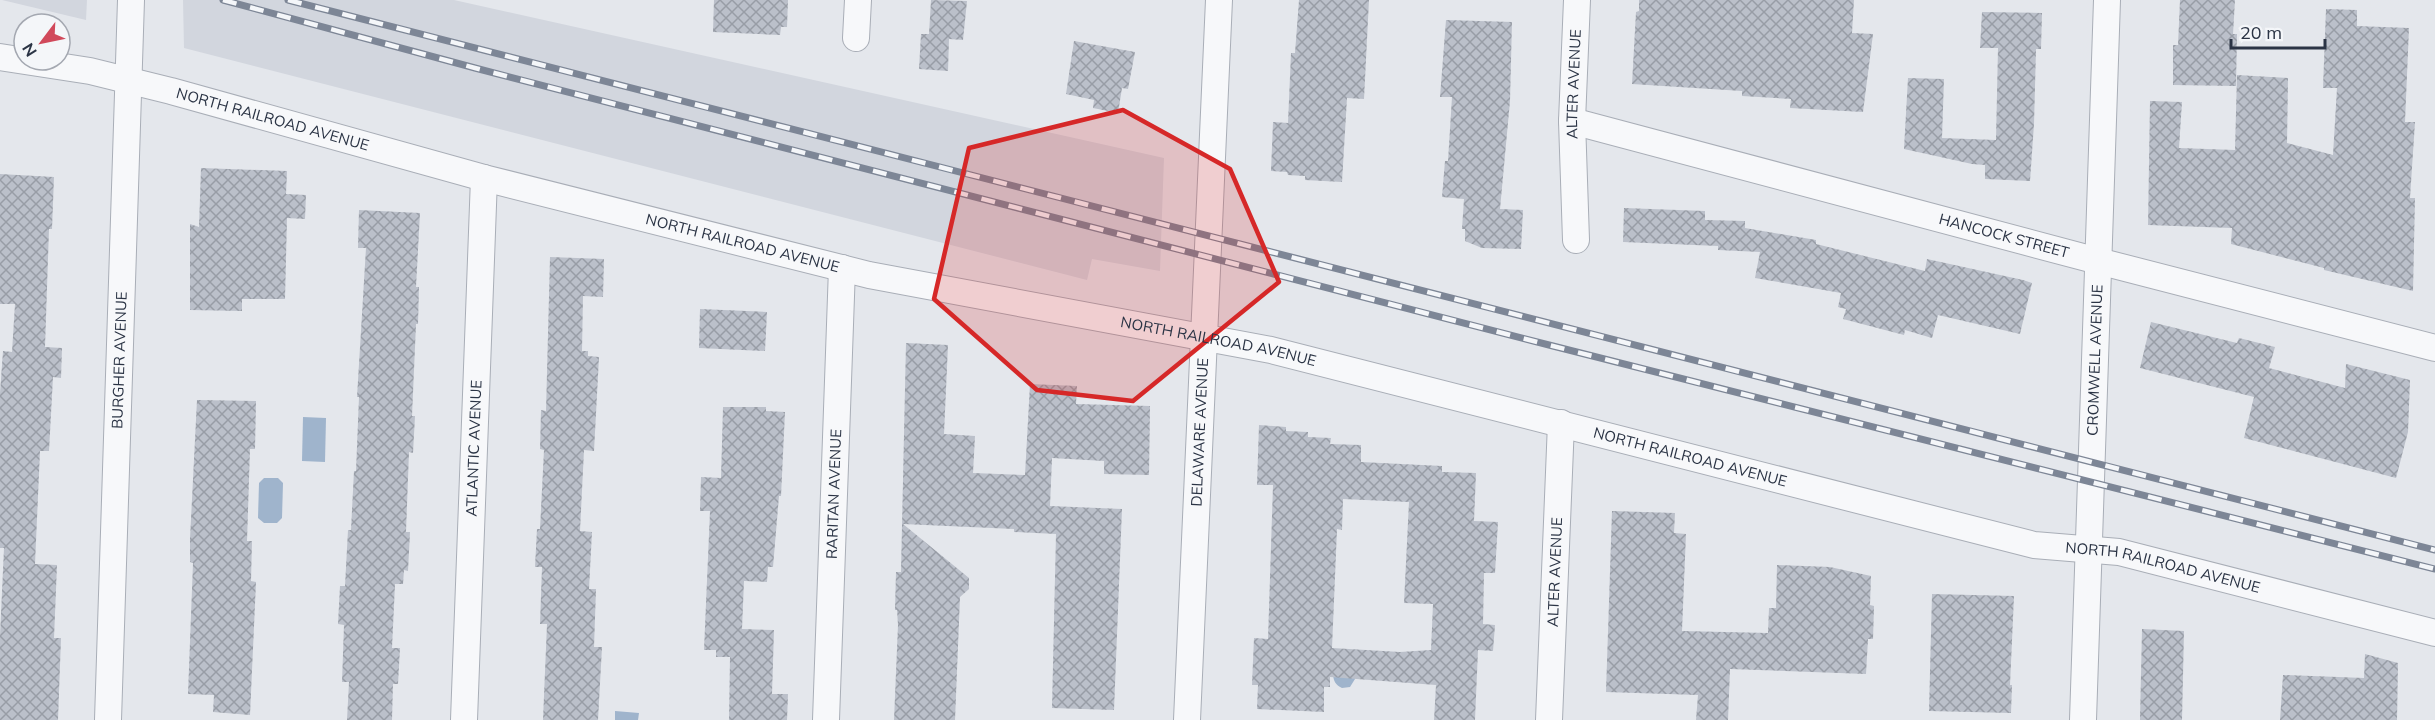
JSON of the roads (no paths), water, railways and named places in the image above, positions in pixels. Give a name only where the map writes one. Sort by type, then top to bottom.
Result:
[{"type":"street","name":"BURGHER AVENUE","points":[[108,720],[131,0]]},
{"type":"street","points":[[856,38],[858,0]]},
{"type":"street","name":"DELAWARE AVENUE","points":[[1186,720],[1219,0]]},
{"type":"street","name":"ALTER AVENUE","points":[[1576,240],[1572,121],[1577,0]]},
{"type":"street","name":"CROMWELL AVENUE","points":[[2083,720],[2107,0]]},
{"type":"street","name":"NORTH RAILROAD AVENUE","points":[[0,57],[53,64],[128,80],[484,178],[869,275],[1271,350],[2034,545],[2119,552],[2435,633]]},
{"type":"street","name":"HANCOCK STREET","points":[[1572,121],[2435,348]]},
{"type":"street","name":"ATLANTIC AVENUE","points":[[464,720],[484,178]]},
{"type":"street","name":"RARITAN AVENUE","points":[[826,720],[842,268]]},
{"type":"street","name":"ALTER AVENUE","points":[[1549,720],[1561,423]]},
{"type":"water","points":[[303,417],[326,418],[325,462],[302,461]]},
{"type":"water","points":[[264,478],[278,478],[283,483],[282,518],[277,523],[264,523],[258,518],[259,483]]},
{"type":"water","points":[[1335,658],[1357,659],[1355,679],[1350,687],[1342,688],[1335,682],[1333,675]]},
{"type":"water","points":[[615,711],[639,713],[638,720],[615,720]]},
{"type":"railway","points":[[223,0],[475,68],[1549,345],[2435,569]]},
{"type":"railway","points":[[288,0],[2435,550]]}]
